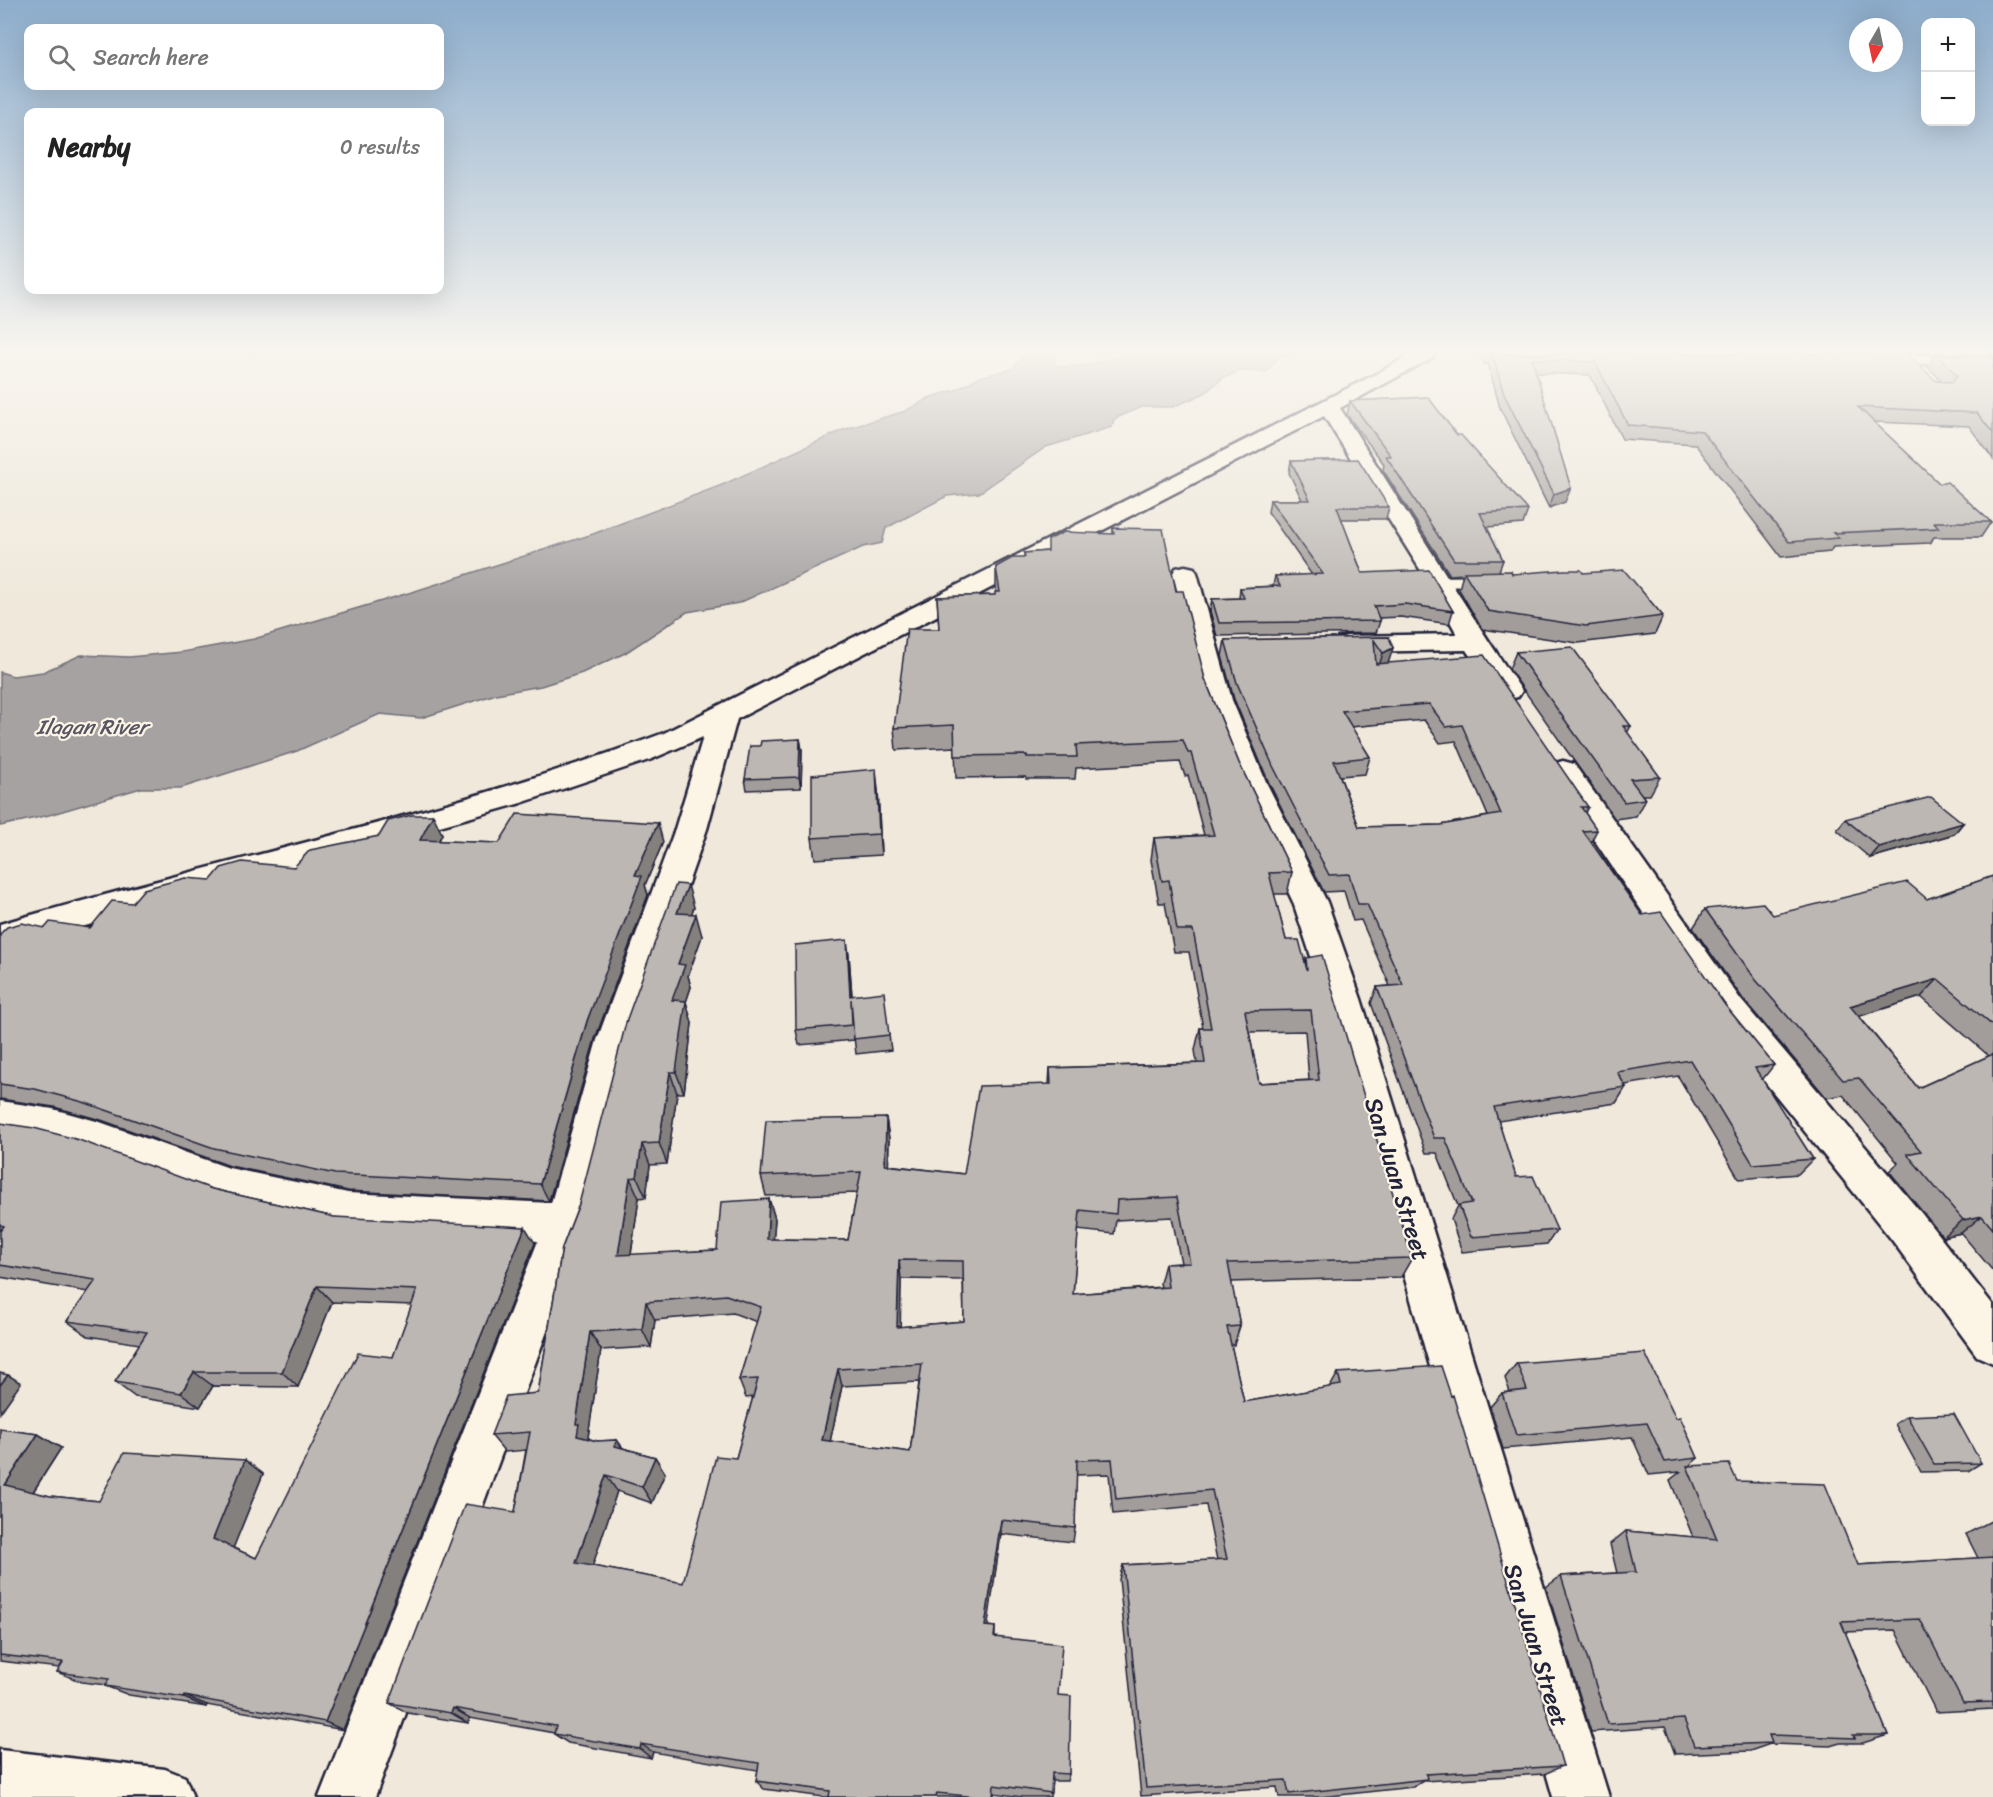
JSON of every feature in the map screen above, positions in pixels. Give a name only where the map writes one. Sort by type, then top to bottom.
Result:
[{"type":"street","points":[[0,937],[112,903],[268,864],[504,798],[630,757],[674,740],[1266,438]]},
{"type":"street","points":[[1348,438],[1440,582],[1474,642],[1527,719]]},
{"type":"street","name":"San Juan Street","points":[[1185,573],[1216,646],[1218,700],[1252,784],[1310,902],[1343,999],[1581,1797]]},
{"type":"street","points":[[1323,644],[1474,642]]},
{"type":"street","points":[[347,1797],[566,1223],[615,1040],[691,829],[724,715]]},
{"type":"street","points":[[1547,748],[1728,1010],[1907,1227],[1993,1341]]},
{"type":"street","points":[[1,1120],[53,1126],[100,1139],[229,1186],[348,1212],[566,1223]]},
{"type":"street","points":[[0,1778],[165,1797]]},
{"type":"lane","points":[[1440,582],[1508,581]]},
{"type":"water","name":"Ilagan River","points":[[826,438],[1076,438],[1046,447],[979,493],[947,496],[886,528],[882,543],[863,547],[739,603],[687,612],[625,653],[582,673],[541,686],[496,694],[421,718],[380,714],[297,751],[181,788],[141,788],[49,815],[0,826],[0,672],[13,676],[43,672],[81,655],[129,657],[182,652],[254,639],[412,592],[593,534],[722,485]]},
{"type":"building","points":[[1377,438],[1464,438],[1528,510],[1480,513],[1503,560],[1454,560],[1386,456],[1391,456]]},
{"type":"building","points":[[1526,438],[1556,438],[1571,488],[1554,494]]},
{"type":"building","points":[[1707,438],[1891,438],[1940,484],[1947,482],[1991,522],[1934,522],[1939,528],[1833,533],[1839,538],[1789,542]]},
{"type":"building","points":[[1358,459],[1389,507],[1337,507],[1362,573],[1429,570],[1453,611],[1405,604],[1374,606],[1380,621],[1219,623],[1212,599],[1244,598],[1240,588],[1280,586],[1275,576],[1323,574],[1270,500],[1310,500],[1291,461]]},
{"type":"building","points":[[1113,528],[1163,529],[1176,591],[1183,591],[1205,679],[1239,763],[1292,872],[1269,873],[1286,940],[1299,940],[1307,970],[1306,958],[1322,955],[1412,1258],[1228,1263],[1240,1326],[1227,1327],[1244,1402],[1341,1385],[1338,1373],[1441,1366],[1451,1396],[1453,1395],[1563,1766],[1426,1774],[1427,1779],[1289,1794],[1286,1780],[1146,1788],[1123,1565],[1227,1559],[1212,1490],[1116,1499],[1112,1459],[1077,1460],[1075,1528],[1001,1520],[985,1626],[995,1627],[994,1637],[1062,1644],[1058,1695],[1071,1696],[1069,1774],[1052,1773],[1051,1793],[994,1785],[993,1797],[937,1793],[936,1797],[829,1797],[830,1791],[756,1781],[759,1763],[641,1744],[640,1749],[554,1734],[556,1726],[453,1708],[451,1713],[389,1703],[465,1504],[515,1512],[530,1432],[491,1435],[506,1396],[538,1393],[562,1248],[579,1204],[627,1019],[676,884],[688,885],[677,913],[696,914],[678,964],[685,965],[672,1000],[686,1001],[676,1072],[670,1072],[659,1143],[642,1144],[637,1177],[630,1178],[618,1255],[717,1250],[721,1202],[769,1199],[767,1239],[848,1240],[861,1172],[761,1176],[766,1120],[886,1118],[885,1165],[964,1174],[979,1086],[1051,1084],[1050,1068],[1205,1063],[1200,1028],[1211,1028],[1193,930],[1177,930],[1169,880],[1162,881],[1154,838],[1214,835],[1191,753],[1188,753],[1183,740],[1076,745],[1077,757],[955,756],[954,725],[894,728],[907,629],[939,629],[937,597],[995,595],[995,592],[1000,592],[996,567],[1014,557],[1025,557],[1024,553],[1048,551],[1048,540],[1064,532],[1114,534]],"holes":[[[1311,1010],[1319,1080],[1259,1083],[1245,1011]],[[1177,1197],[1190,1263],[1165,1264],[1168,1287],[1073,1294],[1080,1210],[1116,1214],[1117,1200]],[[899,1260],[963,1261],[964,1321],[897,1327]],[[726,1295],[761,1307],[739,1380],[758,1379],[736,1458],[716,1456],[683,1583],[576,1563],[606,1475],[642,1487],[655,1457],[615,1446],[617,1440],[597,1441],[577,1436],[579,1424],[576,1424],[590,1332],[642,1329],[646,1302]],[[922,1364],[910,1452],[822,1440],[838,1369]]]},
{"type":"building","points":[[1581,570],[1583,573],[1624,570],[1663,616],[1586,626],[1488,611],[1464,572],[1511,571],[1512,574]]},
{"type":"building","points":[[1389,637],[1393,648],[1383,653],[1374,640],[1376,664],[1484,655],[1588,807],[1581,807],[1597,830],[1583,831],[1642,915],[1661,912],[1725,1005],[1774,1065],[1755,1068],[1813,1159],[1753,1164],[1690,1060],[1617,1072],[1626,1087],[1494,1107],[1516,1177],[1533,1176],[1557,1230],[1471,1237],[1459,1205],[1472,1203],[1445,1138],[1434,1138],[1377,987],[1403,985],[1367,904],[1358,904],[1349,874],[1329,875],[1273,766],[1237,683],[1225,640]],"holes":[[[1429,704],[1446,727],[1462,725],[1501,814],[1441,825],[1359,827],[1334,761],[1370,757],[1342,711]]]},
{"type":"building","points":[[1572,647],[1631,726],[1623,726],[1660,777],[1630,779],[1645,799],[1624,802],[1516,652]]},
{"type":"building","points":[[800,739],[799,777],[745,779],[750,746],[760,746],[761,741]]},
{"type":"building","points":[[876,769],[879,834],[812,838],[812,775]]},
{"type":"building","points":[[1931,797],[1963,823],[1879,847],[1845,819]]},
{"type":"building","points":[[517,814],[658,823],[635,875],[642,876],[587,1021],[540,1184],[335,1174],[214,1148],[83,1102],[35,1089],[0,1084],[0,934],[7,927],[22,923],[45,928],[50,922],[90,928],[112,901],[132,903],[144,889],[185,878],[211,880],[221,868],[242,862],[294,867],[310,850],[379,836],[388,821],[412,815],[433,815],[420,840],[499,843]]},
{"type":"building","points":[[1993,876],[1993,1026],[1938,979],[1850,1006],[1918,1088],[1993,1054],[1993,1229],[1982,1216],[1963,1220],[1907,1154],[1921,1151],[1859,1078],[1843,1080],[1756,980],[1705,909],[1763,903],[1773,915],[1907,882],[1927,899]]},
{"type":"building","points":[[847,940],[850,996],[884,992],[889,1035],[854,1039],[851,999],[852,1025],[796,1030],[795,945]]},
{"type":"building","points":[[0,1123],[34,1128],[79,1140],[212,1189],[334,1217],[525,1227],[325,1722],[185,1696],[184,1698],[105,1686],[109,1679],[57,1672],[63,1662],[0,1655],[0,1429],[38,1434],[5,1485],[50,1496],[99,1501],[124,1453],[245,1460],[213,1539],[256,1558],[358,1353],[393,1357],[417,1290],[317,1286],[282,1372],[194,1372],[181,1393],[115,1382],[147,1332],[67,1321],[96,1280],[0,1265],[0,1231],[4,1226],[0,1225]]},
{"type":"building","points":[[1645,1353],[1676,1418],[1680,1417],[1698,1458],[1665,1462],[1647,1423],[1516,1435],[1502,1393],[1527,1390],[1517,1363]]},
{"type":"building","points":[[0,1373],[8,1375],[0,1385]]},
{"type":"building","points":[[1954,1414],[1981,1463],[1934,1464],[1907,1416]]},
{"type":"building","points":[[1729,1464],[1737,1481],[1825,1484],[1858,1565],[1993,1557],[1993,1702],[1963,1703],[1920,1619],[1841,1622],[1888,1735],[1853,1735],[1855,1738],[1769,1735],[1772,1743],[1694,1746],[1684,1719],[1608,1724],[1561,1576],[1636,1572],[1626,1531],[1717,1539],[1687,1466]]}]
